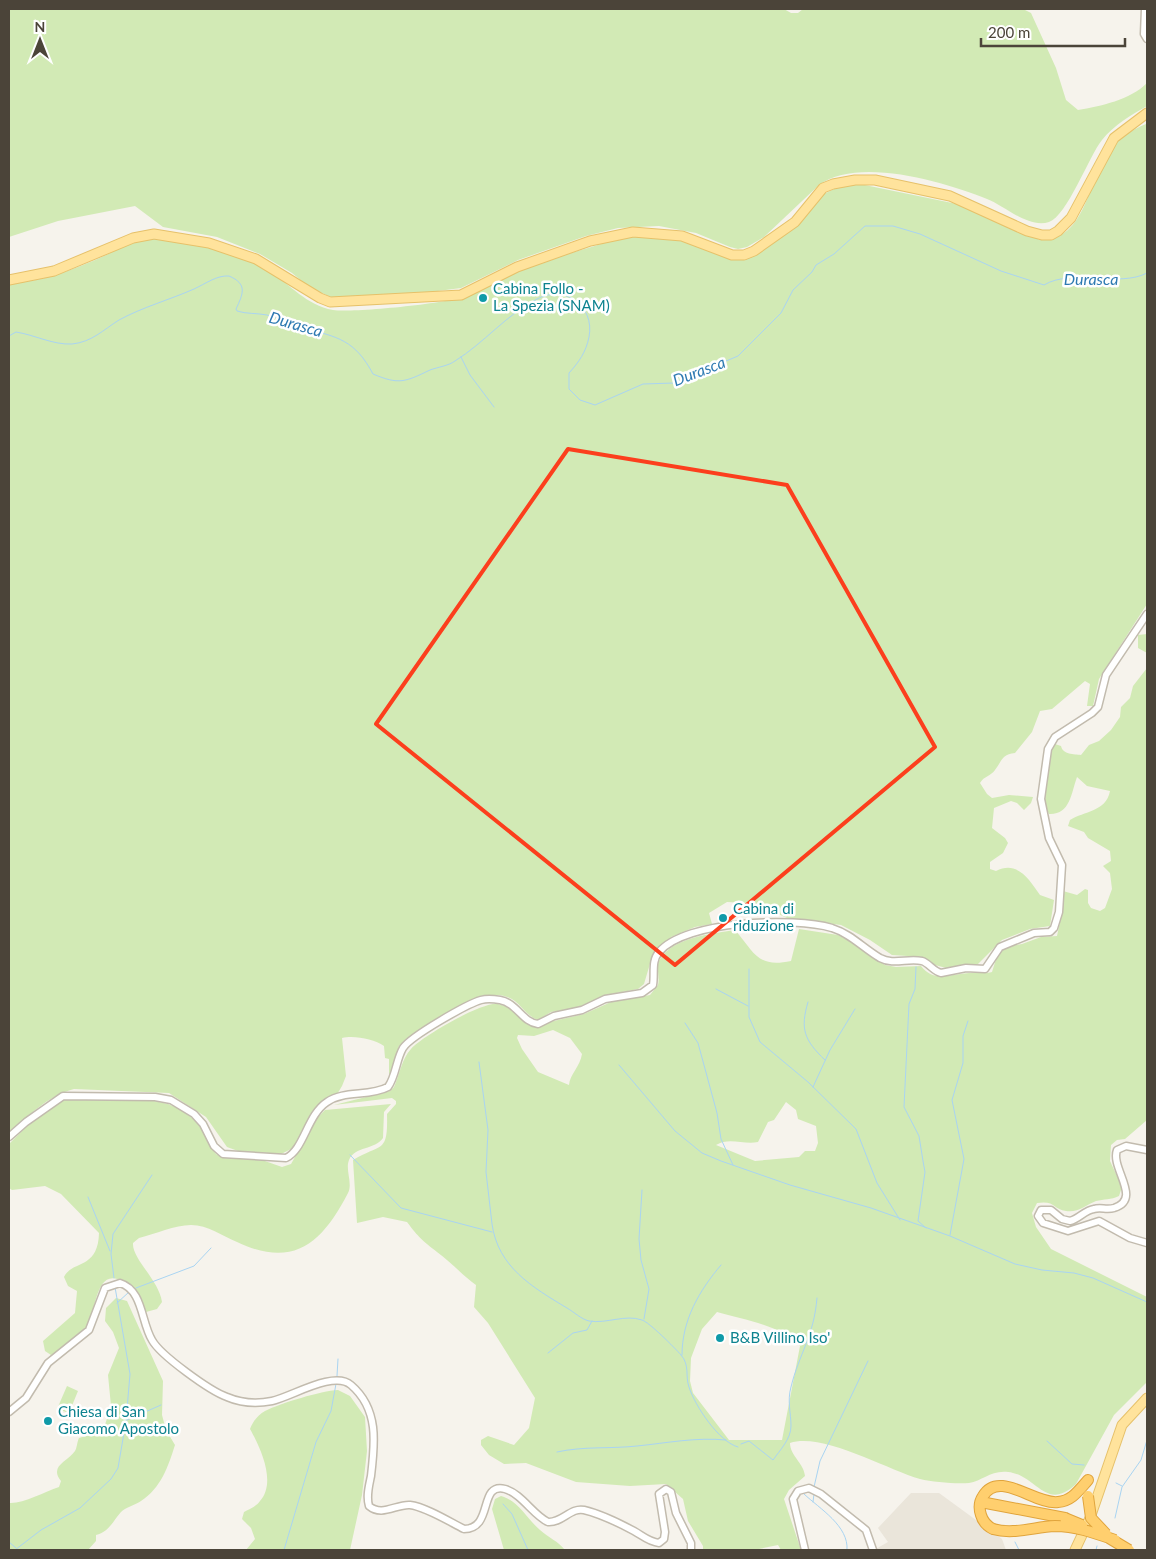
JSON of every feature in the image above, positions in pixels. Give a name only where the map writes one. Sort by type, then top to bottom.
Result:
[{"type":"highway","points":[[1088,1480],[1089,1512],[1094,1524],[1129,1550]]},
{"type":"highway","points":[[1025,1510],[1054,1510],[1064,1507],[1079,1496],[1088,1480]]},
{"type":"highway","points":[[1088,1480],[1073,1496],[1058,1502],[1044,1501],[1006,1486],[991,1488],[983,1495],[980,1508],[982,1519],[993,1529],[1009,1532],[1065,1527],[1080,1529],[1115,1540]]},
{"type":"highway","points":[[986,1503],[1065,1518],[1115,1540]]},
{"type":"main road","points":[[9,280],[54,271],[134,238],[154,234],[209,243],[256,259],[330,302],[450,297],[474,290],[517,267],[590,241],[620,234],[644,232],[682,236],[732,255],[744,256],[795,222],[823,188],[833,184],[863,179],[950,196],[1027,231],[1047,236],[1058,231],[1071,218],[1114,138],[1147,113]]},
{"type":"main road","points":[[1075,1550],[1090,1518],[1122,1425],[1147,1398]]},
{"type":"street","points":[[1145,9],[1144,34],[1147,39]]},
{"type":"street","points":[[9,1137],[26,1122],[63,1096],[83,1094],[155,1097],[171,1100],[194,1114],[203,1124],[214,1146],[223,1154],[286,1158],[294,1153],[313,1117],[327,1102],[337,1097],[388,1087],[394,1077],[402,1051],[407,1044],[421,1033],[473,1003],[488,999],[507,1001],[513,1004],[528,1021],[538,1024],[554,1016],[582,1010],[605,999],[642,993],[653,985],[655,960],[659,952],[669,943],[691,934],[735,924],[763,922],[830,928],[847,934],[884,959],[920,961],[940,973],[966,968],[985,969],[995,952],[1003,945],[1034,932],[1054,930],[1059,912],[1062,865],[1049,838],[1041,797],[1049,746],[1055,737],[1096,709],[1106,675],[1147,614]]},
{"type":"street","points":[[1147,1150],[1126,1146],[1117,1150],[1116,1165],[1126,1185],[1126,1197],[1122,1204],[1110,1209],[1093,1209],[1070,1221],[1046,1208],[1041,1210],[1038,1216],[1043,1222],[1068,1232],[1099,1221],[1130,1238],[1147,1243]]},
{"type":"street","points":[[9,1412],[26,1398],[48,1363],[89,1330],[105,1288],[115,1282],[125,1284],[132,1290],[149,1334],[158,1348],[217,1393],[243,1402],[256,1402],[284,1397],[326,1382],[341,1380],[350,1384],[366,1404],[373,1421],[375,1444],[368,1496],[369,1506],[373,1509],[383,1511],[410,1505],[464,1529],[469,1529],[475,1528],[482,1521],[489,1496],[498,1489],[504,1488],[548,1522],[558,1522],[574,1511],[582,1509],[629,1529],[649,1541],[659,1543],[664,1539],[665,1532],[659,1494],[666,1489],[671,1492],[676,1513],[691,1543],[691,1550]]},
{"type":"street","points":[[805,1550],[793,1499],[798,1491],[810,1488],[821,1494],[866,1530],[873,1550]]},
{"type":"highlighted area","points":[[568,449],[787,485],[935,747],[675,965],[376,724]]},
{"type":"shaded area","points":[[911,1493],[939,1493],[1002,1539],[1006,1550],[874,1550],[888,1542],[878,1528]]},
{"type":"green space","points":[[9,9],[784,9],[791,13],[798,13],[803,9],[1023,9],[1031,13],[1056,68],[1066,100],[1078,110],[1124,98],[1147,83],[1147,106],[1117,125],[1102,140],[1063,209],[1049,222],[1041,223],[1025,220],[987,199],[926,179],[878,172],[856,173],[836,177],[819,185],[764,237],[747,247],[738,249],[696,233],[659,226],[618,228],[586,236],[518,260],[461,288],[407,295],[335,299],[309,287],[292,273],[260,254],[217,237],[163,227],[135,206],[58,221],[9,237]]},
{"type":"green space","points":[[1146,124],[1147,604],[1099,679],[1093,706],[1087,706],[1090,684],[1085,681],[1052,709],[1040,711],[1032,732],[1015,753],[1005,756],[993,772],[980,783],[992,798],[1009,795],[1033,797],[1031,803],[1024,810],[1017,803],[1011,801],[994,808],[992,828],[1005,838],[1008,843],[1003,853],[990,862],[990,869],[996,871],[1010,868],[1016,870],[1027,877],[1040,895],[1054,900],[1050,926],[1030,929],[1002,940],[978,964],[964,964],[950,969],[935,965],[923,957],[892,955],[870,940],[841,925],[787,918],[761,906],[727,902],[709,913],[712,924],[695,927],[671,937],[669,943],[657,950],[652,957],[644,984],[638,989],[606,995],[581,1007],[551,1012],[538,1020],[533,1018],[512,999],[496,995],[483,997],[455,1008],[406,1039],[399,1046],[389,1077],[389,1059],[385,1058],[384,1046],[364,1038],[342,1038],[346,1076],[342,1086],[336,1096],[321,1104],[310,1116],[293,1148],[281,1154],[238,1151],[227,1147],[206,1117],[169,1093],[74,1089],[55,1096],[9,1134],[9,283],[45,278],[93,261],[136,240],[147,238],[178,241],[226,252],[269,271],[315,304],[333,310],[361,310],[447,301],[474,294],[507,275],[540,262],[622,237],[648,236],[667,238],[693,244],[731,258],[747,258],[756,254],[822,195],[838,187],[855,183],[957,204],[1040,240],[1055,238],[1067,231],[1077,220],[1109,151],[1125,135]]},
{"type":"green space","points":[[1147,634],[1147,653],[1138,648],[1138,635]]},
{"type":"green space","points":[[1147,668],[1147,1120],[1125,1139],[1117,1140],[1111,1145],[1110,1161],[1122,1187],[1119,1196],[1096,1201],[1078,1210],[1070,1211],[1062,1210],[1043,1202],[1037,1203],[1032,1213],[1036,1227],[1051,1249],[1147,1297],[1147,1382],[1114,1415],[1076,1484],[1066,1492],[1057,1495],[1043,1491],[1022,1476],[1006,1472],[994,1473],[969,1483],[931,1481],[906,1474],[836,1447],[803,1441],[790,1443],[792,1452],[802,1467],[805,1476],[789,1490],[784,1499],[801,1550],[781,1550],[778,1545],[754,1550],[703,1550],[703,1546],[688,1521],[683,1499],[666,1484],[630,1486],[576,1482],[526,1463],[504,1464],[489,1455],[481,1445],[481,1440],[488,1436],[514,1445],[529,1428],[535,1398],[488,1323],[474,1307],[476,1285],[424,1241],[407,1222],[383,1217],[357,1223],[353,1160],[377,1149],[384,1142],[387,1114],[396,1104],[396,1101],[392,1098],[334,1105],[390,1091],[394,1087],[408,1053],[417,1043],[479,1008],[498,1004],[512,1011],[532,1026],[584,1014],[611,1002],[650,995],[658,985],[658,964],[665,953],[682,942],[704,935],[735,930],[758,957],[771,962],[791,961],[799,929],[838,935],[859,946],[885,965],[896,967],[921,966],[926,971],[937,976],[992,972],[997,956],[1005,947],[1022,944],[1041,937],[1057,936],[1063,907],[1063,891],[1077,895],[1085,889],[1088,890],[1088,903],[1091,908],[1100,911],[1105,908],[1112,889],[1110,873],[1103,866],[1111,861],[1110,851],[1088,838],[1084,832],[1068,826],[1070,820],[1094,810],[1104,803],[1110,791],[1087,786],[1077,777],[1066,807],[1061,811],[1049,814],[1044,798],[1046,769],[1052,743],[1061,746],[1066,753],[1081,755],[1089,745],[1099,741],[1111,730],[1120,717],[1121,707],[1130,698],[1133,686]],"holes":[[[553,1030],[570,1038],[582,1054],[569,1085],[538,1072],[522,1049],[517,1038],[518,1035],[534,1036]],[[786,1102],[796,1110],[798,1119],[816,1126],[818,1143],[815,1151],[805,1151],[799,1157],[755,1161],[716,1145],[731,1141],[758,1142],[768,1122],[774,1120]],[[717,1312],[773,1328],[800,1346],[782,1440],[729,1440],[693,1393],[690,1381],[691,1358],[702,1329]]]},
{"type":"green space","points":[[70,1098],[154,1101],[168,1104],[182,1110],[201,1125],[207,1141],[216,1154],[223,1158],[262,1160],[282,1167],[291,1164],[318,1117],[325,1110],[391,1104],[384,1112],[383,1138],[375,1145],[356,1152],[349,1160],[350,1185],[348,1193],[328,1226],[316,1238],[290,1252],[275,1253],[257,1250],[197,1225],[178,1226],[139,1238],[133,1243],[134,1249],[160,1294],[162,1302],[157,1309],[146,1312],[130,1285],[112,1278],[101,1286],[90,1321],[84,1331],[71,1343],[51,1355],[45,1351],[43,1341],[75,1313],[77,1291],[68,1286],[64,1277],[73,1268],[90,1259],[98,1245],[99,1233],[61,1194],[45,1186],[12,1190],[9,1188],[9,1144],[28,1125],[57,1103]]},
{"type":"green space","points":[[116,1298],[127,1301],[163,1381],[162,1415],[166,1430],[175,1445],[166,1469],[154,1490],[141,1501],[121,1512],[108,1529],[96,1535],[96,1541],[88,1550],[9,1550],[9,1503],[27,1500],[59,1487],[61,1481],[57,1472],[58,1468],[75,1451],[79,1438],[103,1431],[111,1406],[108,1375],[119,1348],[113,1332],[105,1321],[106,1308]]},
{"type":"green space","points":[[67,1386],[78,1391],[69,1413],[57,1409]]},
{"type":"green space","points":[[338,1390],[350,1396],[365,1417],[367,1451],[362,1495],[350,1550],[246,1550],[255,1539],[251,1528],[242,1519],[244,1512],[259,1503],[265,1493],[267,1484],[267,1475],[262,1455],[250,1429],[253,1423],[260,1414],[272,1408],[312,1395]]},
{"type":"green space","points":[[501,1496],[518,1506],[540,1530],[565,1550],[504,1550],[492,1509],[495,1499]]},
{"type":"waterway","name":"Durasca","points":[[9,336],[16,332],[58,343],[79,343],[86,341],[137,311],[185,293],[216,278],[229,276],[239,282],[242,290],[237,311],[267,315],[336,338],[352,347],[373,374],[389,380],[402,381],[452,363],[466,354],[515,313],[537,299],[558,294],[576,301],[583,307],[587,316],[590,326],[588,342],[582,357],[569,373],[569,389],[580,400],[595,405],[643,384],[674,383],[738,356],[781,313],[793,290],[812,272],[816,265],[834,254],[865,226],[893,226],[920,234],[1001,271],[1044,285],[1055,280],[1068,278],[1123,279],[1147,273]]},
{"type":"waterway","points":[[461,357],[470,375],[494,407]]},
{"type":"waterway","points":[[916,967],[915,989],[909,1004],[904,1107],[919,1136],[925,1172],[918,1221],[926,1228]]},
{"type":"waterway","points":[[749,969],[749,1017],[760,1042],[808,1082],[856,1129],[877,1183],[900,1220]]},
{"type":"waterway","points":[[716,989],[748,1006]]},
{"type":"waterway","points":[[808,1002],[804,1020],[806,1034],[812,1046],[825,1060]]},
{"type":"waterway","points":[[813,1087],[830,1050],[855,1009]]},
{"type":"waterway","points":[[950,1235],[964,1159],[952,1100],[963,1063],[963,1036],[968,1021]]},
{"type":"waterway","points":[[685,1023],[698,1043],[717,1113],[721,1139],[733,1165]]},
{"type":"waterway","points":[[479,1062],[488,1130],[486,1172],[492,1224],[501,1252],[509,1264],[529,1284],[586,1320],[596,1322],[636,1318],[650,1325],[684,1359],[688,1383],[702,1413],[723,1438],[738,1447]]},
{"type":"waterway","points":[[619,1065],[675,1131],[702,1153],[790,1185],[871,1208],[950,1236],[1015,1264],[1042,1270],[1074,1273],[1093,1278],[1147,1302]]},
{"type":"waterway","points":[[350,1155],[401,1208],[492,1232]]},
{"type":"waterway","points":[[114,1278],[111,1254],[113,1234],[152,1175]]},
{"type":"waterway","points":[[642,1190],[639,1239],[641,1260],[649,1289],[644,1319]]},
{"type":"waterway","points":[[88,1197],[110,1251]]},
{"type":"waterway","points":[[136,1288],[194,1266],[211,1248]]},
{"type":"waterway","points":[[682,1355],[685,1330],[693,1307],[721,1265]]},
{"type":"waterway","points":[[15,1550],[41,1530],[80,1508],[111,1479],[118,1468],[126,1421],[130,1374],[115,1287]]},
{"type":"waterway","points":[[117,1303],[129,1292]]},
{"type":"waterway","points":[[741,1444],[749,1441],[773,1460],[787,1440],[791,1431],[790,1392],[794,1375],[810,1334],[817,1298]]},
{"type":"waterway","points":[[548,1353],[573,1333],[587,1330],[592,1321]]},
{"type":"waterway","points":[[337,1376],[338,1359]]},
{"type":"waterway","points":[[814,1487],[820,1461],[868,1361]]},
{"type":"waterway","points":[[284,1550],[316,1442],[331,1411],[336,1384]]},
{"type":"waterway","points":[[127,1420],[161,1405]]},
{"type":"waterway","points":[[557,1452],[693,1440],[726,1440]]},
{"type":"waterway","points":[[1115,1518],[1122,1487],[1141,1460],[1147,1440]]},
{"type":"waterway","points":[[1047,1441],[1072,1464],[1084,1465]]},
{"type":"waterway","points":[[1116,1483],[1122,1486]]},
{"type":"waterway","points":[[804,1494],[838,1526],[843,1533],[847,1550]]},
{"type":"waterway","points":[[813,1502],[814,1494]]},
{"type":"waterway","points":[[503,1504],[512,1514],[528,1550]]},
{"type":"waterway","points":[[9,1542],[16,1548]]},
{"type":"waterway","points":[[1015,1542],[1019,1550]]},
{"type":"waterway","points":[[1096,1550],[1097,1546]]},
{"type":"place","name":"Cabina Follo - La Spezia (SNAM)","points":[[483,298]]},
{"type":"place","name":"Cabina di riduzione","points":[[723,918]]},
{"type":"place","name":"B&B Villino Iso'","points":[[720,1338]]},
{"type":"place","name":"Chiesa di San Giacomo Apostolo","points":[[48,1421]]}]
